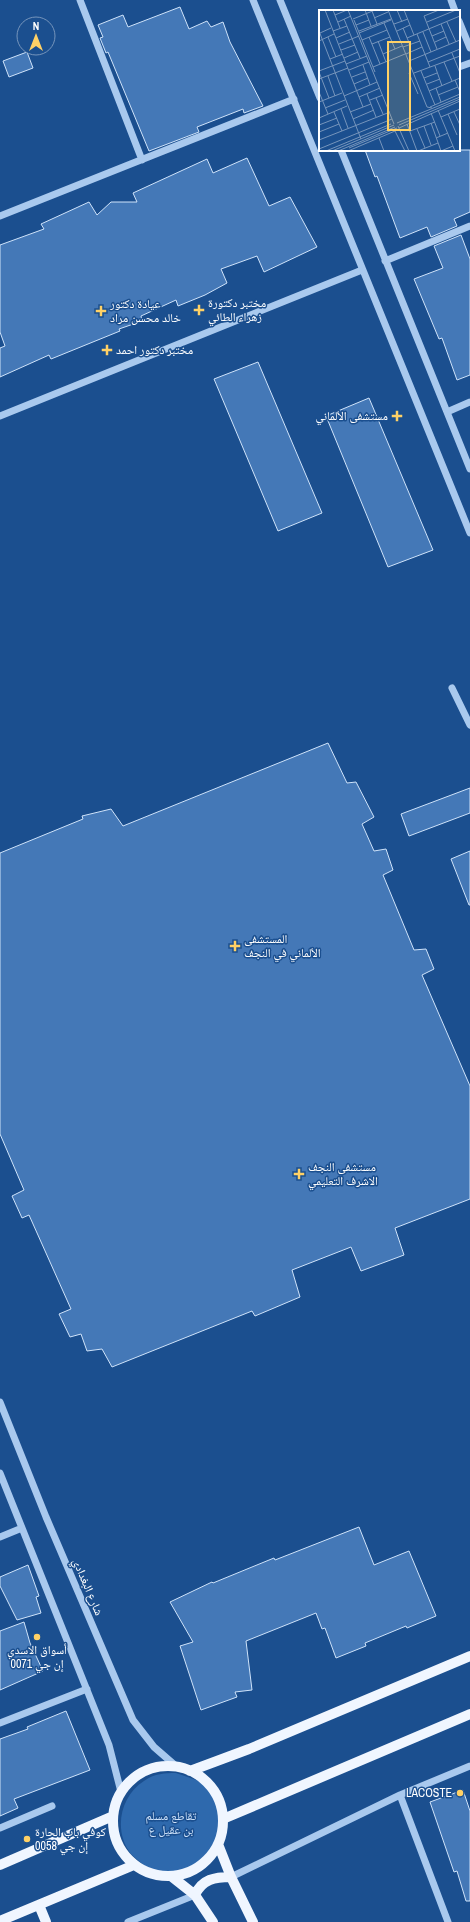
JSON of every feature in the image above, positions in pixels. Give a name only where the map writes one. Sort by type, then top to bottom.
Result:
[{"type":"main road","points":[[190,1771],[249,1749],[470,1656]]},
{"type":"main road","points":[[223,1819],[470,1714]]},
{"type":"main road","points":[[164,1766],[177,1767],[190,1771],[200,1777],[213,1790],[221,1807],[223,1819],[218,1844],[210,1857],[199,1867],[185,1873],[171,1876],[158,1875],[134,1865],[124,1855],[117,1843],[114,1830],[113,1816],[121,1792],[130,1782],[146,1771],[164,1766]]},
{"type":"main road","points":[[0,1865],[113,1816]]},
{"type":"main road","points":[[218,1844],[231,1877],[253,1922]]},
{"type":"main road","points":[[0,1921],[134,1865]]},
{"type":"main road","points":[[171,1876],[195,1895],[213,1922]]},
{"type":"main road","points":[[195,1895],[198,1888],[207,1881],[217,1877],[231,1877]]},
{"type":"main road","points":[[39,1905],[46,1922]]},
{"type":"street","points":[[80,0],[142,160]]},
{"type":"street","points":[[253,0],[470,533]]},
{"type":"street","points":[[280,0],[319,96]]},
{"type":"street","points":[[450,0],[455,10]]},
{"type":"street","points":[[460,23],[470,48]]},
{"type":"street","points":[[460,67],[470,63]]},
{"type":"street","points":[[0,216],[294,99]]},
{"type":"street","points":[[341,151],[470,469]]},
{"type":"street","points":[[385,261],[470,226]]},
{"type":"street","points":[[0,416],[362,270]]},
{"type":"street","points":[[447,412],[470,402]]},
{"type":"street","points":[[452,688],[470,725]]},
{"type":"street","name":"شارع البغدادي","points":[[0,1402],[46,1517],[133,1720],[154,1747],[177,1767]]},
{"type":"street","points":[[0,1473],[88,1689],[109,1745],[121,1792]]},
{"type":"street","points":[[0,1537],[22,1528]]},
{"type":"street","points":[[0,1723],[88,1689]]},
{"type":"street","points":[[231,1877],[400,1795],[470,1766]]},
{"type":"street","points":[[400,1795],[448,1922]]},
{"type":"street","points":[[0,1828],[52,1806]]},
{"type":"street","points":[[128,1922],[195,1895]]},
{"type":"green space","name":"تقاطع مسلم بن عقيل ع","points":[[176,1773],[208,1784],[217,1802],[221,1817],[222,1830],[212,1850],[199,1863],[185,1870],[158,1875],[134,1857],[125,1845],[121,1825],[122,1814],[129,1796],[144,1781],[159,1774]]},
{"type":"building","points":[[180,7],[189,29],[207,21],[211,27],[223,22],[230,42],[263,106],[244,113],[243,109],[197,127],[199,132],[149,151],[108,52],[106,53],[100,38],[103,37],[98,25],[123,15],[128,27]]},
{"type":"building","points":[[16,56],[28,56],[33,68],[9,77],[3,61]]},
{"type":"building","points":[[470,150],[470,212],[454,219],[457,226],[431,237],[427,227],[400,238],[377,176],[375,177],[365,151]]},
{"type":"building","points":[[247,158],[269,206],[290,197],[317,247],[264,272],[257,256],[221,269],[227,283],[205,295],[178,306],[176,300],[141,316],[142,321],[119,329],[120,331],[51,359],[49,355],[0,377],[0,348],[5,346],[0,332],[0,245],[44,229],[41,224],[89,202],[97,215],[111,202],[137,202],[133,193],[207,159],[213,173]]},
{"type":"building","points":[[461,235],[470,259],[470,375],[457,380],[442,338],[439,339],[414,279],[443,268],[434,246]]},
{"type":"building","points":[[258,362],[322,513],[278,531],[214,379]]},
{"type":"building","points":[[369,398],[433,550],[388,567],[326,416]]},
{"type":"building","points":[[328,743],[347,783],[356,782],[374,817],[362,824],[374,851],[386,849],[393,870],[383,875],[414,950],[426,949],[434,969],[422,975],[470,1086],[470,1199],[395,1228],[404,1255],[361,1271],[351,1247],[292,1270],[300,1297],[255,1316],[252,1311],[112,1367],[102,1349],[87,1351],[81,1334],[70,1337],[59,1314],[71,1309],[29,1215],[22,1218],[12,1196],[24,1190],[0,1134],[0,853],[83,819],[82,816],[111,809],[123,826]]},
{"type":"building","points":[[470,788],[470,813],[409,836],[401,814]]},
{"type":"building","points":[[470,851],[470,905],[469,905],[451,859]]},
{"type":"building","points":[[359,1527],[374,1565],[409,1551],[436,1616],[407,1628],[406,1626],[365,1643],[366,1646],[336,1658],[325,1628],[322,1629],[316,1613],[246,1641],[252,1690],[235,1692],[237,1697],[201,1710],[180,1646],[193,1642],[170,1602],[212,1582],[213,1583],[274,1558],[275,1560]]},
{"type":"building","points":[[28,1565],[39,1596],[36,1597],[41,1613],[17,1620],[0,1586],[0,1577]]},
{"type":"building","points":[[24,1622],[30,1643],[43,1671],[0,1690],[0,1631]]},
{"type":"building","points":[[66,1711],[90,1770],[14,1799],[18,1808],[0,1816],[0,1739],[28,1729],[27,1727]]},
{"type":"building","points":[[463,1790],[470,1811],[470,1901],[466,1901],[457,1871],[454,1872],[430,1802]]},
{"type":"place","name":"مختبر دكتورة زهراء الطائي","points":[[199,310]]},
{"type":"place","name":"عيادة دكتور خالد محسن مراد","points":[[101,311]]},
{"type":"place","name":"مختبر دكتور احمد","points":[[107,350]]},
{"type":"place","name":"مستشفى الألماني","points":[[397,416]]},
{"type":"place","name":"المستشفى الألماني في النجف","points":[[235,946]]},
{"type":"place","name":"مستشفى النجف الاشرف التعليمي","points":[[299,1174]]},
{"type":"place","name":"أسواق الاسدي إن جي 0071","points":[[37,1637]]},
{"type":"place","name":"LACOSTE","points":[[460,1793]]},
{"type":"place","name":"كوفي باب الحارة إن جي 0058","points":[[27,1839]]}]
